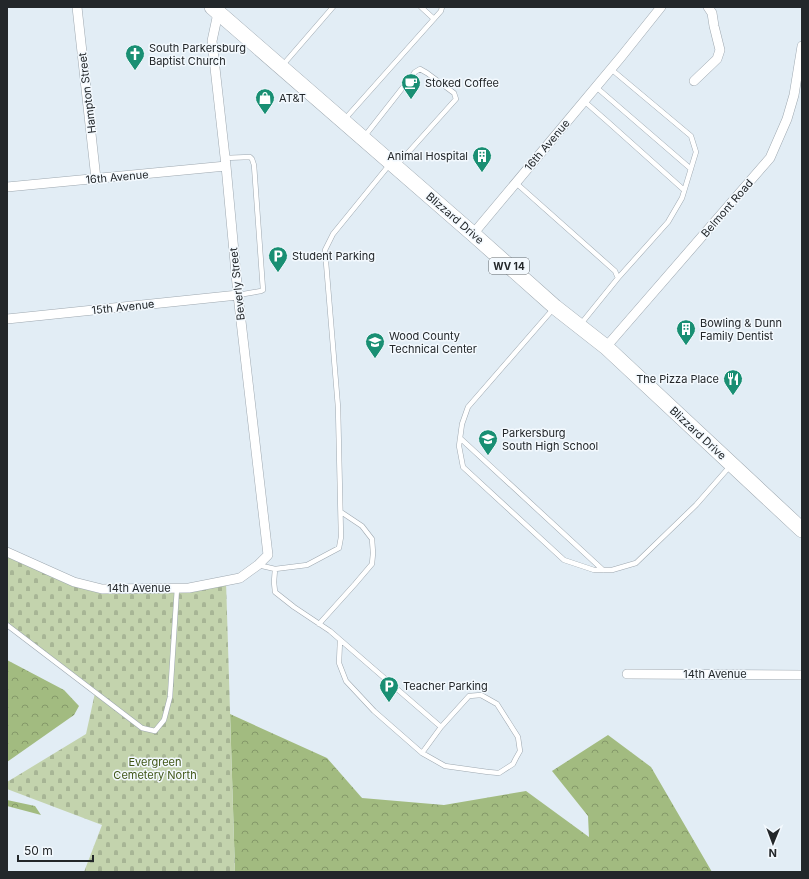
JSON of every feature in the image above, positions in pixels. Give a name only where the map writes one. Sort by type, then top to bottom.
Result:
[{"type":"main road","name":"Blizzard Drive","points":[[215,10],[555,307],[606,347],[802,530]]},
{"type":"street","name":"Hampton Street","points":[[77,7],[96,179]]},
{"type":"street","name":"16th Avenue","points":[[473,234],[661,7]]},
{"type":"street","points":[[694,81],[717,58],[720,50],[712,13],[708,7]]},
{"type":"street","name":"Beverly Street","points":[[215,10],[212,41],[226,162],[238,295],[268,555]]},
{"type":"street","name":"Belmont Road","points":[[606,347],[770,158],[798,93],[802,46]]},
{"type":"street","name":"16th Avenue","points":[[7,187],[96,179],[226,162]]},
{"type":"street","name":"15th Avenue","points":[[7,319],[238,295]]},
{"type":"street","name":"14th Avenue","points":[[7,552],[74,582],[102,589],[189,588],[240,578],[258,565],[268,555]]},
{"type":"street","name":"14th Avenue","points":[[627,674],[802,675]]},
{"type":"lane","points":[[281,68],[333,7]]},
{"type":"lane","points":[[421,7],[434,19]]},
{"type":"lane","points":[[343,122],[441,11],[442,7]]},
{"type":"lane","points":[[258,565],[275,569],[307,565],[339,548],[342,537],[338,407],[325,250],[333,234],[393,165],[456,99],[454,93],[427,72],[420,69],[415,72],[363,138]]},
{"type":"lane","points":[[579,326],[618,278],[668,222],[682,198],[696,152],[691,136],[610,69]]},
{"type":"lane","points":[[596,87],[691,169]]},
{"type":"lane","points":[[584,101],[684,190]]},
{"type":"lane","points":[[226,162],[250,157],[254,166],[264,286],[263,290],[261,291],[238,295]]},
{"type":"lane","points":[[516,183],[615,271],[618,278]]},
{"type":"lane","points":[[555,307],[468,407],[462,424],[459,446],[463,467],[564,560],[594,570],[612,570],[636,563],[696,505],[732,464]]},
{"type":"lane","points":[[460,438],[603,570]]},
{"type":"lane","points":[[319,624],[372,564],[372,539],[362,526],[341,512]]},
{"type":"lane","points":[[275,569],[275,592],[294,607],[330,631],[441,727]]},
{"type":"lane","points":[[7,625],[142,728],[156,732],[164,720],[170,697],[177,588]]},
{"type":"lane","points":[[340,640],[339,663],[346,681],[374,711],[422,753],[444,766],[499,773],[513,764],[520,751],[518,737],[497,704],[481,695],[470,696],[441,727],[422,753]]},
{"type":"green space","name":"Evergreen Cemetery North","points":[[7,552],[102,589],[189,588],[226,581],[235,872],[84,872],[102,825],[7,789],[7,782],[86,734],[95,693],[7,625]]},
{"type":"green space","points":[[7,660],[64,690],[79,706],[74,715],[7,762]]},
{"type":"green space","points":[[230,714],[327,758],[362,798],[444,805],[526,791],[589,837],[588,816],[552,771],[608,735],[651,767],[712,872],[235,872]]},
{"type":"green space","points":[[7,800],[35,806],[41,815],[7,806]]},
{"type":"place","name":"South Parkersburg Baptist Church","points":[[135,71]]},
{"type":"place","name":"Stoked Coffee","points":[[411,100]]},
{"type":"place","name":"AT&T","points":[[265,115]]},
{"type":"place","name":"Animal Hospital","points":[[482,173]]},
{"type":"place","name":"Student Parking","points":[[278,273]]},
{"type":"place","name":"Bowling & Dunn Family Dentist","points":[[686,346]]},
{"type":"place","name":"Wood County Technical Center","points":[[375,359]]},
{"type":"place","name":"The Pizza Place","points":[[733,396]]},
{"type":"place","name":"Parkersburg South High School","points":[[488,456]]},
{"type":"place","name":"Teacher Parking","points":[[389,703]]}]
